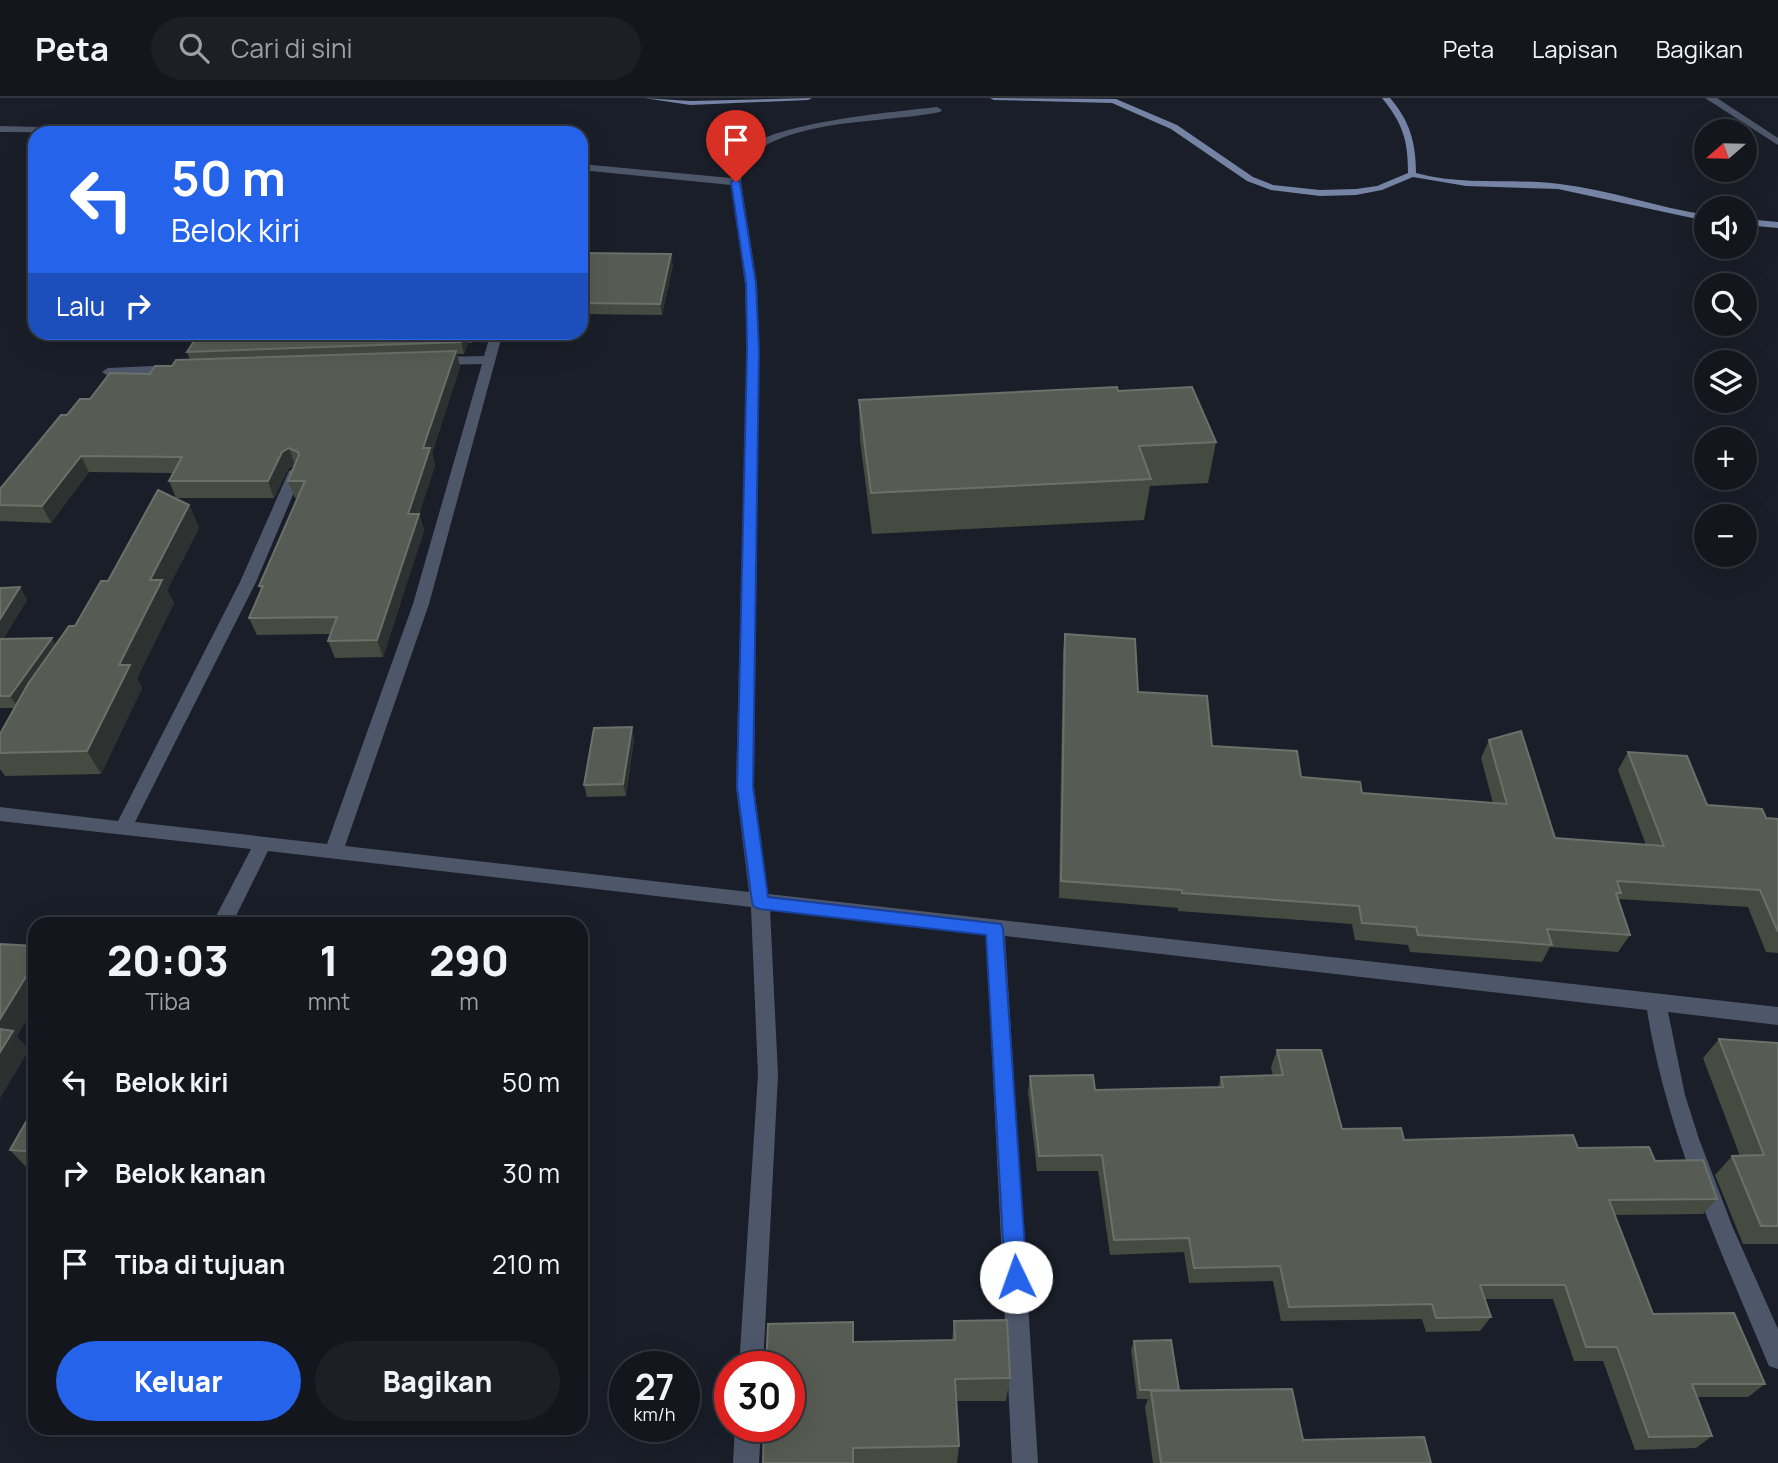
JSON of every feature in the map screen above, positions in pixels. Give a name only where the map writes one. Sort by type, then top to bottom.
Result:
[{"type":"street","points":[[1710,98],[1778,142]]},
{"type":"street","points":[[752,1351],[768,1075],[760,902],[745,787],[753,350],[751,284],[736,182],[737,162],[752,147],[772,138],[815,128],[937,110]]},
{"type":"street","points":[[0,129],[28,130]]},
{"type":"street","points":[[588,168],[736,182]]},
{"type":"street","points":[[333,853],[421,604],[494,340]]},
{"type":"street","points":[[420,362],[488,360]]},
{"type":"street","points":[[108,372],[190,369]]},
{"type":"street","points":[[123,828],[242,594],[296,471]]},
{"type":"street","points":[[0,814],[1778,1016]]},
{"type":"street","points":[[226,917],[262,845]]},
{"type":"street","points":[[995,929],[1025,1463]]},
{"type":"street","points":[[1656,1003],[1661,1044],[1697,1163],[1778,1357]]},
{"type":"street","points":[[746,1463],[747,1442]]},
{"type":"building","points":[[588,253],[671,254],[660,304],[588,303]]},
{"type":"building","points":[[195,340],[462,340],[461,342],[187,352]]},
{"type":"building","points":[[456,351],[423,448],[430,448],[408,514],[419,514],[377,640],[328,641],[337,617],[249,618],[263,586],[259,586],[305,481],[288,481],[299,455],[289,448],[282,452],[268,481],[169,481],[182,457],[81,456],[42,506],[0,505],[0,489],[61,415],[67,415],[80,399],[90,399],[110,373],[150,374],[155,366],[172,366],[176,360]]},
{"type":"building","points":[[1117,387],[1118,391],[1192,387],[1216,442],[1139,446],[1151,479],[871,493],[859,400]]},
{"type":"building","points":[[158,490],[189,505],[150,580],[162,580],[119,665],[130,665],[87,751],[0,753],[0,734],[28,684],[69,626],[75,626],[101,581],[108,581]]},
{"type":"building","points":[[20,587],[0,619],[0,588]]},
{"type":"building","points":[[1065,634],[1135,639],[1138,692],[1207,696],[1212,746],[1297,751],[1301,777],[1360,782],[1362,793],[1507,804],[1489,740],[1521,731],[1555,838],[1664,846],[1628,752],[1687,756],[1707,805],[1762,809],[1766,818],[1778,819],[1778,932],[1760,890],[1617,881],[1621,893],[1616,893],[1630,935],[1547,929],[1552,945],[1418,935],[1416,927],[1362,923],[1359,906],[1061,881]]},
{"type":"building","points":[[52,638],[10,696],[0,696],[0,639]]},
{"type":"building","points":[[632,727],[623,784],[584,785],[594,728]]},
{"type":"building","points":[[0,944],[28,946],[28,973],[0,1019]]},
{"type":"building","points":[[0,1029],[13,1031],[0,1052]]},
{"type":"building","points":[[1719,1039],[1778,1043],[1778,1226],[1761,1226],[1732,1156],[1764,1155]]},
{"type":"building","points":[[1277,1050],[1321,1050],[1342,1129],[1401,1128],[1404,1140],[1573,1135],[1578,1148],[1649,1147],[1655,1161],[1703,1160],[1717,1199],[1609,1200],[1653,1314],[1734,1313],[1765,1384],[1692,1384],[1712,1436],[1649,1437],[1617,1347],[1586,1347],[1565,1285],[1480,1285],[1491,1317],[1436,1318],[1432,1304],[1289,1307],[1280,1266],[1194,1268],[1189,1238],[1114,1240],[1102,1155],[1039,1156],[1030,1076],[1093,1075],[1095,1090],[1223,1087],[1221,1077],[1283,1075]]},
{"type":"building","points":[[28,1118],[28,1151],[10,1150]]},
{"type":"building","points":[[1007,1320],[1010,1378],[955,1379],[959,1446],[853,1448],[853,1463],[763,1463],[764,1442],[805,1442],[805,1351],[767,1351],[768,1324],[853,1322],[853,1342],[955,1340],[954,1321]]},
{"type":"building","points":[[1171,1340],[1179,1390],[1140,1390],[1134,1341]]},
{"type":"building","points":[[1292,1389],[1303,1440],[1424,1437],[1431,1463],[1161,1463],[1151,1391]]},
{"type":"waterway","points":[[648,98],[690,103],[808,98]]},
{"type":"waterway","points":[[994,98],[1113,101],[1174,127],[1250,179],[1271,187],[1320,193],[1356,192],[1379,188],[1412,174]]},
{"type":"waterway","points":[[1386,98],[1405,124],[1412,174]]},
{"type":"waterway","points":[[1412,174],[1466,184],[1558,186],[1694,216]]},
{"type":"waterway","points":[[1757,223],[1778,225]]},
{"type":"route","points":[[736,182],[751,284],[753,350],[745,787],[760,902],[995,929],[1016,1277]]}]
